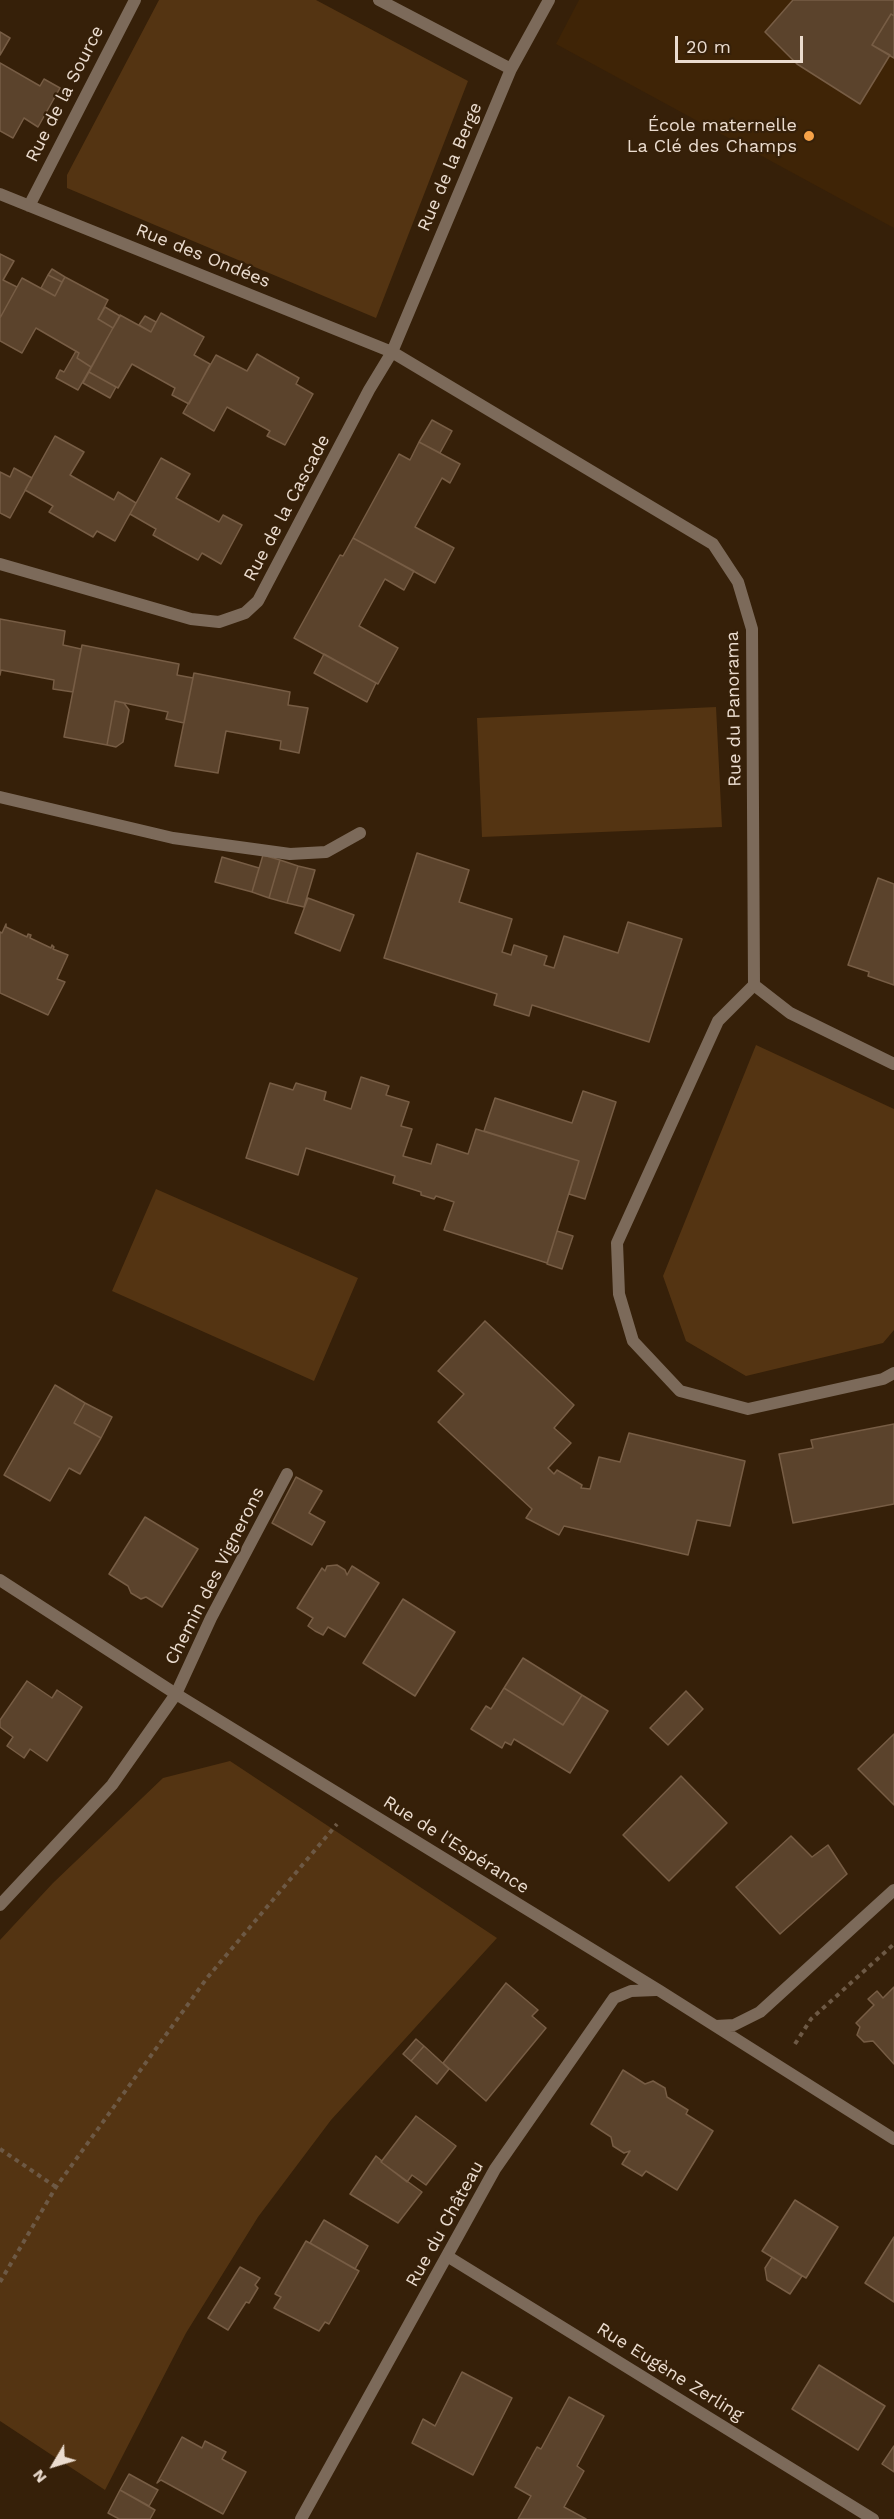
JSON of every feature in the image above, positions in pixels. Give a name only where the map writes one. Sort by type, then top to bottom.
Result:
[{"type":"street","name":"Rue de la Source","points":[[29,206],[135,0]]},
{"type":"street","points":[[379,0],[511,69]]},
{"type":"street","name":"Rue de la Berge","points":[[392,352],[511,69],[549,0]]},
{"type":"street","name":"Rue des Ondées","points":[[0,194],[392,352]]},
{"type":"street","name":"Rue de la Cascade","points":[[0,564],[191,619],[219,622],[245,613],[258,601],[369,390],[392,352]]},
{"type":"street","name":"Rue du Panorama","points":[[392,352],[713,544],[738,582],[752,629],[754,985]]},
{"type":"street","points":[[0,797],[172,838],[290,854],[326,852],[360,833]]},
{"type":"street","points":[[894,1064],[790,1013],[754,985],[718,1021],[617,1243],[619,1294],[633,1341],[680,1391],[748,1409],[883,1379],[894,1373]]},
{"type":"street","name":"Chemin des Vignerons","points":[[0,1905],[112,1785],[176,1694],[211,1618],[287,1474]]},
{"type":"street","name":"Rue de l'Espérance","points":[[0,1580],[176,1694],[660,1991],[894,2139]]},
{"type":"street","points":[[716,2026],[734,2025],[760,2012],[894,1890]]},
{"type":"street","name":"Rue du Château","points":[[301,2519],[495,2169],[614,1998],[631,1990],[660,1991]]},
{"type":"street","name":"Rue Eugène Zerling","points":[[447,2256],[873,2519]]},
{"type":"path","points":[[0,2282],[56,2187],[207,1978],[328,1837],[352,1802]]},
{"type":"path","points":[[780,2067],[811,2019],[894,1944]]},
{"type":"path","points":[[0,2149],[56,2187]]},
{"type":"shaded area","points":[[159,0],[316,0],[468,81],[376,318],[67,188],[67,175]]},
{"type":"shaded area","name":"École maternelle La Clé des Champs","points":[[579,0],[894,0],[894,228],[556,44]]},
{"type":"shaded area","points":[[716,707],[722,827],[482,837],[477,718]]},
{"type":"shaded area","points":[[756,1045],[894,1109],[894,1330],[883,1343],[746,1376],[686,1341],[663,1276]]},
{"type":"shaded area","points":[[156,1189],[358,1278],[314,1381],[112,1291]]},
{"type":"shaded area","points":[[230,1761],[497,1938],[331,2120],[258,2217],[186,2333],[105,2490],[0,2421],[0,1940],[53,1883],[163,1778]]},
{"type":"building","points":[[793,0],[894,0],[894,16],[891,14],[872,45],[890,55],[860,104],[797,64],[765,32]]},
{"type":"building","points":[[891,14],[894,16],[894,58],[872,45]]},
{"type":"building","points":[[0,32],[10,38],[0,55]]},
{"type":"building","points":[[0,63],[40,86],[44,79],[60,88],[38,127],[24,118],[13,138],[0,131]]},
{"type":"building","points":[[0,254],[14,261],[3,280],[17,287],[0,318]]},
{"type":"building","points":[[52,269],[65,277],[62,282],[48,275]]},
{"type":"building","points":[[48,275],[62,282],[55,296],[41,288]]},
{"type":"building","points":[[65,277],[108,300],[98,319],[113,328],[91,367],[77,358],[79,353],[36,328],[22,353],[0,341],[0,318],[22,278],[55,296]]},
{"type":"building","points":[[105,307],[120,316],[113,328],[98,319]]},
{"type":"building","points":[[161,313],[204,337],[194,355],[210,364],[189,404],[172,395],[175,388],[132,364],[118,388],[89,372],[120,315],[151,332]]},
{"type":"building","points":[[145,316],[156,322],[151,332],[139,325]]},
{"type":"building","points":[[76,351],[79,353],[77,358],[91,367],[78,390],[56,378],[60,370],[64,372]]},
{"type":"building","points":[[257,354],[299,378],[296,384],[313,394],[285,445],[267,436],[270,431],[227,407],[214,431],[183,413],[216,355],[247,371]]},
{"type":"building","points":[[89,372],[116,387],[110,398],[83,383]]},
{"type":"building","points":[[432,420],[452,431],[440,453],[419,442]]},
{"type":"building","points":[[55,436],[84,452],[70,475],[114,500],[118,492],[136,503],[115,541],[97,531],[93,537],[49,512],[53,506],[25,490]]},
{"type":"building","points":[[419,442],[460,464],[450,483],[442,478],[415,527],[454,548],[435,583],[353,538],[399,454],[410,460]]},
{"type":"building","points":[[161,458],[190,474],[176,498],[219,522],[223,515],[242,525],[221,564],[202,553],[198,560],[176,548],[153,535],[156,529],[130,514]]},
{"type":"building","points":[[14,468],[32,478],[10,518],[0,513],[0,472],[10,477]]},
{"type":"building","points":[[353,538],[414,571],[404,590],[385,579],[359,626],[398,648],[378,684],[294,638],[340,555],[343,556]]},
{"type":"building","points":[[0,619],[65,631],[63,645],[81,649],[73,692],[53,689],[54,680],[1,670],[0,675]]},
{"type":"building","points":[[82,645],[179,664],[177,675],[193,678],[184,723],[166,719],[168,712],[115,701],[107,745],[64,737]]},
{"type":"building","points":[[324,654],[376,683],[367,702],[314,673]]},
{"type":"building","points":[[194,673],[290,692],[288,705],[308,708],[299,753],[280,749],[281,741],[226,731],[218,773],[175,766]]},
{"type":"building","points":[[115,701],[124,703],[129,710],[123,742],[116,747],[107,745]]},
{"type":"building","points":[[417,853],[469,870],[459,902],[512,919],[502,952],[511,955],[514,945],[547,956],[544,965],[554,968],[564,936],[618,953],[628,922],[682,939],[649,1042],[532,1005],[529,1016],[494,1005],[497,994],[384,958]]},
{"type":"building","points":[[263,855],[280,860],[269,898],[252,892]]},
{"type":"building","points":[[222,857],[259,868],[252,892],[215,882]]},
{"type":"building","points":[[280,860],[298,866],[287,903],[269,898]]},
{"type":"building","points":[[298,866],[315,870],[304,907],[287,903]]},
{"type":"building","points":[[878,878],[894,884],[894,985],[868,976],[869,972],[848,965]]},
{"type":"building","points":[[308,898],[354,915],[340,951],[295,933]]},
{"type":"building","points":[[6,924],[6,927],[27,937],[28,934],[31,935],[30,938],[51,948],[52,945],[53,949],[68,955],[57,979],[65,982],[48,1015],[0,993],[0,932],[2,933]]},
{"type":"building","points":[[361,1077],[389,1086],[386,1095],[409,1102],[401,1126],[412,1129],[403,1156],[431,1164],[437,1144],[468,1154],[476,1129],[579,1161],[547,1263],[444,1230],[454,1202],[436,1196],[434,1199],[421,1195],[421,1192],[393,1183],[395,1176],[306,1148],[298,1175],[246,1158],[270,1083],[293,1090],[296,1083],[326,1092],[324,1100],[351,1109]]},
{"type":"building","points":[[583,1091],[616,1102],[585,1199],[569,1194],[579,1161],[484,1131],[495,1098],[572,1123]]},
{"type":"building","points":[[557,1231],[573,1236],[562,1269],[547,1264]]},
{"type":"building","points":[[485,1321],[574,1405],[554,1428],[571,1443],[548,1468],[554,1474],[557,1470],[582,1485],[581,1488],[590,1489],[599,1457],[620,1462],[629,1433],[745,1461],[730,1526],[697,1520],[688,1555],[564,1526],[559,1535],[526,1518],[532,1509],[438,1422],[464,1394],[438,1371]]},
{"type":"building","points":[[55,1385],[85,1403],[74,1423],[101,1438],[80,1474],[69,1468],[50,1501],[4,1475]]},
{"type":"building","points":[[85,1403],[112,1417],[101,1438],[74,1423]]},
{"type":"building","points":[[894,1424],[894,1504],[793,1523],[779,1454],[813,1448],[811,1440]]},
{"type":"building","points":[[296,1477],[322,1491],[309,1513],[325,1522],[312,1545],[272,1523]]},
{"type":"building","points":[[145,1517],[198,1549],[162,1607],[146,1597],[141,1599],[131,1593],[128,1586],[109,1574]]},
{"type":"building","points":[[337,1565],[345,1570],[347,1575],[352,1566],[379,1583],[345,1637],[328,1627],[323,1635],[315,1631],[308,1626],[313,1618],[297,1608],[322,1568],[325,1571],[327,1566]]},
{"type":"building","points":[[403,1599],[455,1632],[415,1696],[363,1663]]},
{"type":"building","points":[[523,1658],[582,1695],[563,1725],[504,1688]]},
{"type":"building","points":[[27,1681],[52,1698],[57,1690],[82,1707],[47,1761],[30,1749],[24,1758],[7,1746],[13,1737],[0,1727],[0,1720]]},
{"type":"building","points":[[504,1688],[563,1725],[582,1695],[608,1711],[570,1773],[514,1739],[511,1745],[505,1742],[502,1748],[471,1729],[486,1706],[491,1709]]},
{"type":"building","points":[[686,1691],[703,1709],[668,1745],[650,1728]]},
{"type":"building","points":[[894,1734],[894,1805],[858,1769]]},
{"type":"building","points":[[681,1776],[727,1823],[669,1881],[623,1835]]},
{"type":"building","points":[[791,1836],[812,1857],[828,1845],[847,1874],[780,1934],[736,1887]]},
{"type":"building","points":[[506,1983],[538,2010],[532,2016],[546,2028],[486,2101],[443,2063]]},
{"type":"building","points":[[894,1987],[894,2064],[873,2041],[864,2042],[857,2035],[860,2027],[856,2023],[874,2005],[868,1999],[877,1991],[883,1998]]},
{"type":"building","points":[[416,2039],[424,2046],[411,2061],[403,2054]]},
{"type":"building","points":[[424,2046],[449,2069],[437,2084],[411,2061]]},
{"type":"building","points":[[623,2070],[645,2084],[653,2081],[665,2088],[667,2097],[688,2110],[686,2114],[713,2131],[677,2190],[646,2171],[642,2176],[622,2164],[630,2151],[624,2153],[613,2146],[611,2137],[591,2124]]},
{"type":"building","points":[[416,2116],[456,2146],[426,2185],[412,2175],[407,2182],[381,2162]]},
{"type":"building","points":[[376,2156],[422,2192],[398,2223],[350,2194]]},
{"type":"building","points":[[795,2200],[838,2227],[806,2278],[762,2251]]},
{"type":"building","points":[[324,2220],[368,2246],[355,2269],[310,2243]]},
{"type":"building","points":[[894,2237],[894,2302],[865,2283]]},
{"type":"building","points":[[306,2241],[359,2271],[329,2324],[325,2322],[319,2331],[274,2308],[281,2297],[275,2294]]},
{"type":"building","points":[[772,2257],[802,2276],[790,2294],[767,2280],[765,2268]]},
{"type":"building","points":[[240,2267],[260,2278],[255,2285],[258,2288],[249,2303],[246,2302],[228,2330],[208,2318]]},
{"type":"building","points":[[819,2365],[885,2406],[858,2450],[792,2409]]},
{"type":"building","points":[[462,2372],[512,2398],[473,2475],[412,2443],[423,2419],[435,2426]]},
{"type":"building","points":[[569,2397],[604,2416],[577,2466],[584,2471],[564,2507],[586,2519],[518,2519],[531,2496],[515,2487],[537,2447],[541,2449]]},
{"type":"building","points":[[182,2437],[202,2448],[205,2441],[226,2452],[222,2459],[246,2472],[223,2514],[161,2480],[157,2483]]},
{"type":"building","points":[[894,2446],[894,2472],[882,2464]]},
{"type":"building","points":[[129,2474],[158,2490],[149,2506],[120,2490]]},
{"type":"building","points":[[120,2490],[155,2510],[150,2519],[119,2519],[108,2513]]},
{"type":"place","name":"École maternelle La Clé des Champs","points":[[809,136]]}]
